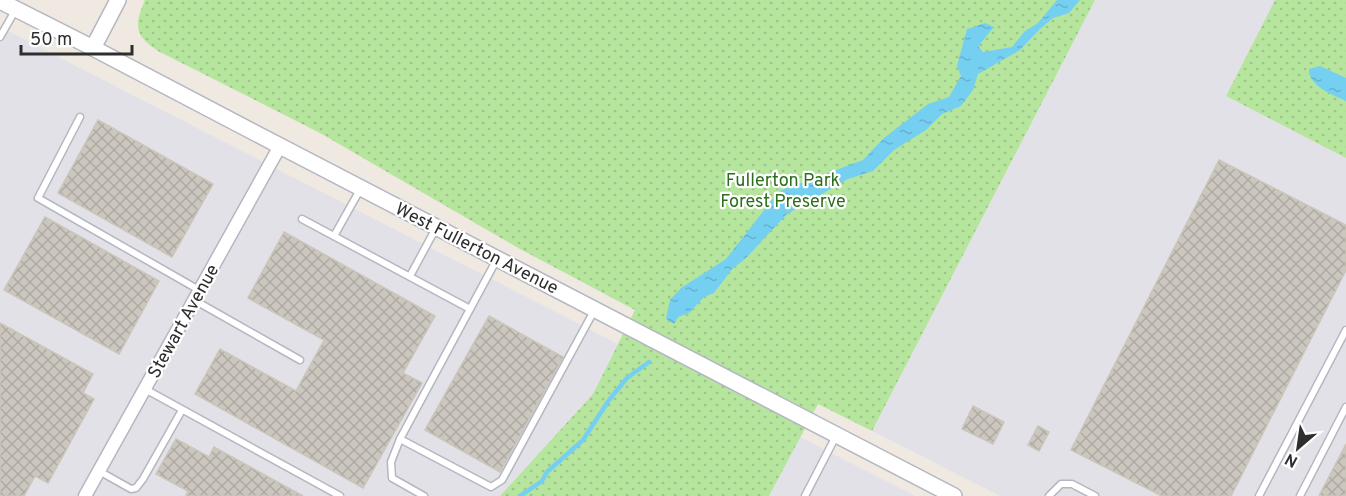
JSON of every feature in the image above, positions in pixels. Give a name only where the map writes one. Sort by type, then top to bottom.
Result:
[{"type":"street","points":[[93,48],[118,0]]},
{"type":"street","name":"West Fullerton Avenue","points":[[0,1],[595,308],[953,496]]},
{"type":"street","name":"Stewart Avenue","points":[[85,496],[280,146]]},
{"type":"lane","points":[[0,37],[16,9]]},
{"type":"lane","points":[[80,117],[38,198],[300,360]]},
{"type":"lane","points":[[334,236],[361,188]]},
{"type":"lane","points":[[302,219],[470,309]]},
{"type":"lane","points":[[410,276],[437,227]]},
{"type":"lane","points":[[424,496],[392,478],[391,462],[400,439],[498,259]]},
{"type":"lane","points":[[400,439],[491,488],[502,480],[595,308]]},
{"type":"lane","points":[[1259,496],[1346,330]]},
{"type":"lane","points":[[145,389],[340,496]]},
{"type":"lane","points":[[1300,496],[1346,407]]},
{"type":"lane","points":[[99,471],[130,489],[136,488],[182,410]]},
{"type":"lane","points":[[805,496],[837,435]]},
{"type":"lane","points":[[1049,496],[1061,484],[1072,484],[1095,496]]},
{"type":"shaded area","points":[[1095,0],[1275,0],[1226,96],[1346,158],[1346,496],[1000,496],[872,431]]},
{"type":"shaded area","points":[[0,27],[618,344],[593,394],[500,496],[0,496]]},
{"type":"shaded area","points":[[800,437],[915,496],[769,496]]},
{"type":"green space","name":"Fullerton Park Forest Preserve","points":[[145,0],[1095,0],[872,431],[818,404],[769,496],[500,496],[593,394],[635,310],[520,249],[320,133],[158,51],[144,40],[138,29],[139,17]]},
{"type":"green space","points":[[1275,0],[1346,0],[1346,158],[1226,96]]},
{"type":"water","points":[[1057,0],[1080,0],[1069,13],[1053,18],[1020,50],[978,74],[973,90],[961,106],[942,114],[926,130],[894,150],[873,171],[848,179],[787,214],[745,259],[732,269],[714,293],[704,297],[689,313],[678,317],[674,324],[666,319],[670,300],[681,288],[726,259],[779,191],[863,160],[884,138],[928,104],[949,97],[961,76],[957,66],[967,29],[985,23],[994,27],[980,44],[979,47],[983,52],[1012,47],[1025,31],[1038,23]]},
{"type":"water","points":[[1320,66],[1346,78],[1346,101],[1322,89],[1313,80],[1309,69]]},
{"type":"building","points":[[98,120],[213,184],[172,257],[58,193]]},
{"type":"building","points":[[1219,160],[1346,225],[1346,270],[1231,496],[1162,496],[1071,450]]},
{"type":"building","points":[[45,217],[159,281],[119,354],[4,290]]},
{"type":"building","points":[[284,232],[435,316],[403,373],[422,383],[363,488],[195,394],[220,349],[296,391],[324,340],[248,298]]},
{"type":"building","points":[[489,316],[563,357],[500,472],[425,430]]},
{"type":"building","points":[[0,323],[93,374],[83,393],[94,399],[48,483],[35,476],[24,496],[0,496]]},
{"type":"building","points":[[973,406],[1004,422],[993,444],[962,429]]},
{"type":"building","points":[[1038,426],[1049,432],[1039,451],[1028,445]]},
{"type":"building","points":[[176,439],[209,457],[214,447],[303,496],[186,496],[188,491],[156,474]]},
{"type":"building","points":[[1346,444],[1346,496],[1319,496]]},
{"type":"waterway","points":[[520,496],[542,481],[547,472],[583,440],[609,400],[627,378],[649,362]]}]
